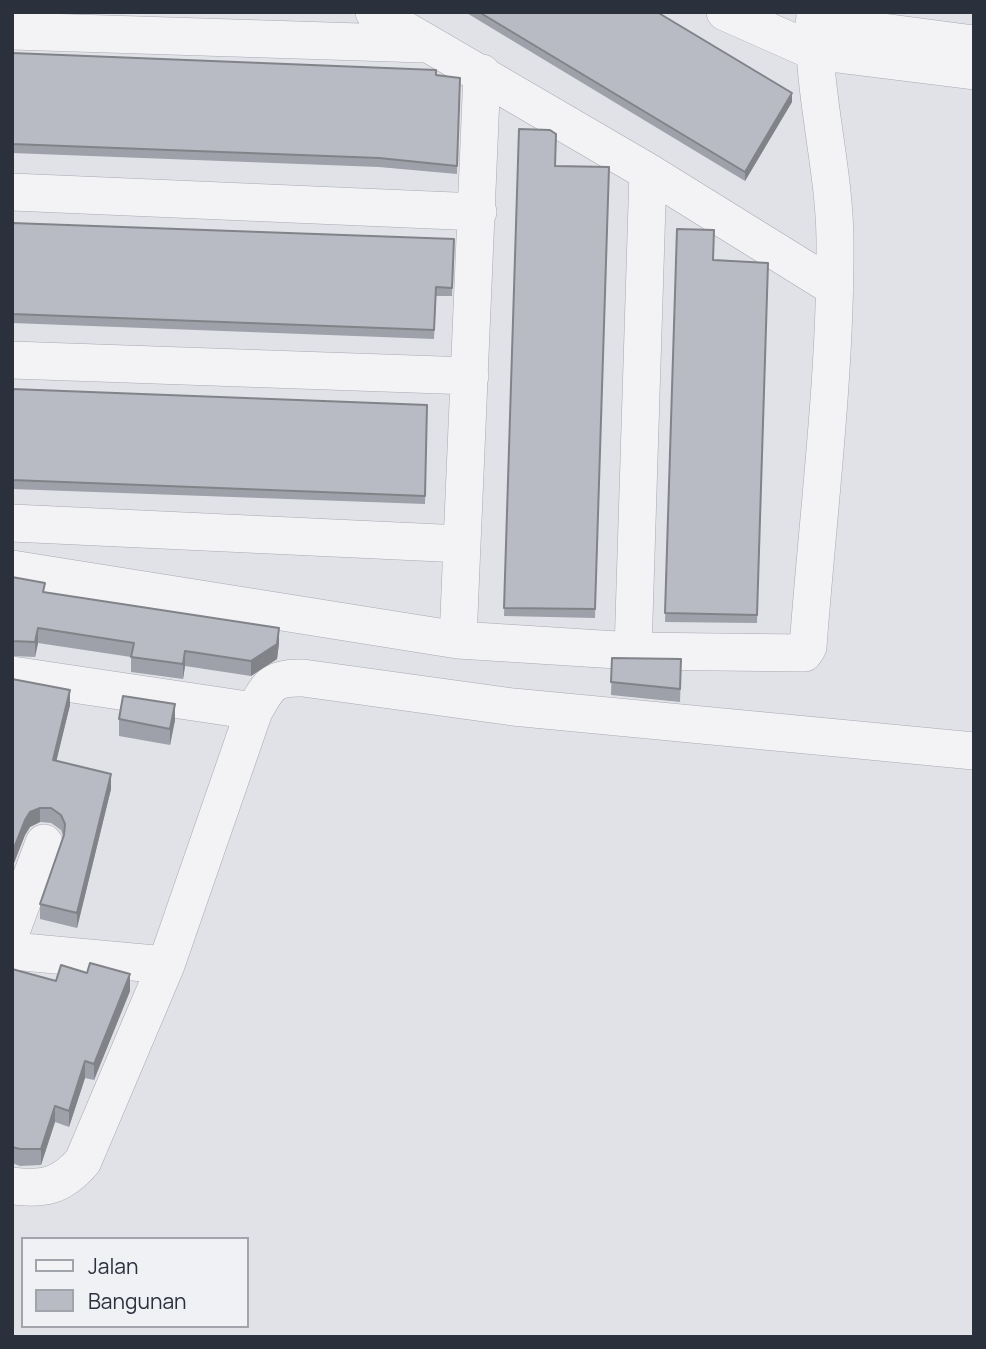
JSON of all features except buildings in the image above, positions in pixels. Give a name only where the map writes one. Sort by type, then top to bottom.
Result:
[{"type":"street","points":[[374,12],[648,172],[835,288]]},
{"type":"street","points":[[725,12],[814,29],[974,71]]},
{"type":"street","points":[[814,29],[974,44]]},
{"type":"street","points":[[12,569],[458,640],[633,651],[796,655],[808,647],[835,288],[833,187],[814,29]]},
{"type":"street","points":[[12,31],[429,44]]},
{"type":"street","points":[[458,640],[482,73]]},
{"type":"street","points":[[633,651],[648,172]]},
{"type":"street","points":[[12,191],[478,212]]},
{"type":"street","points":[[12,360],[470,376]]},
{"type":"street","points":[[12,523],[462,544]]},
{"type":"street","points":[[12,675],[254,711]]},
{"type":"street","points":[[12,1186],[50,1187],[72,1174],[83,1161],[166,965],[254,711],[273,681],[286,677],[303,678],[513,707],[974,751]]},
{"type":"street","points":[[12,929],[44,843]]},
{"type":"street","points":[[12,951],[166,965]]}]
